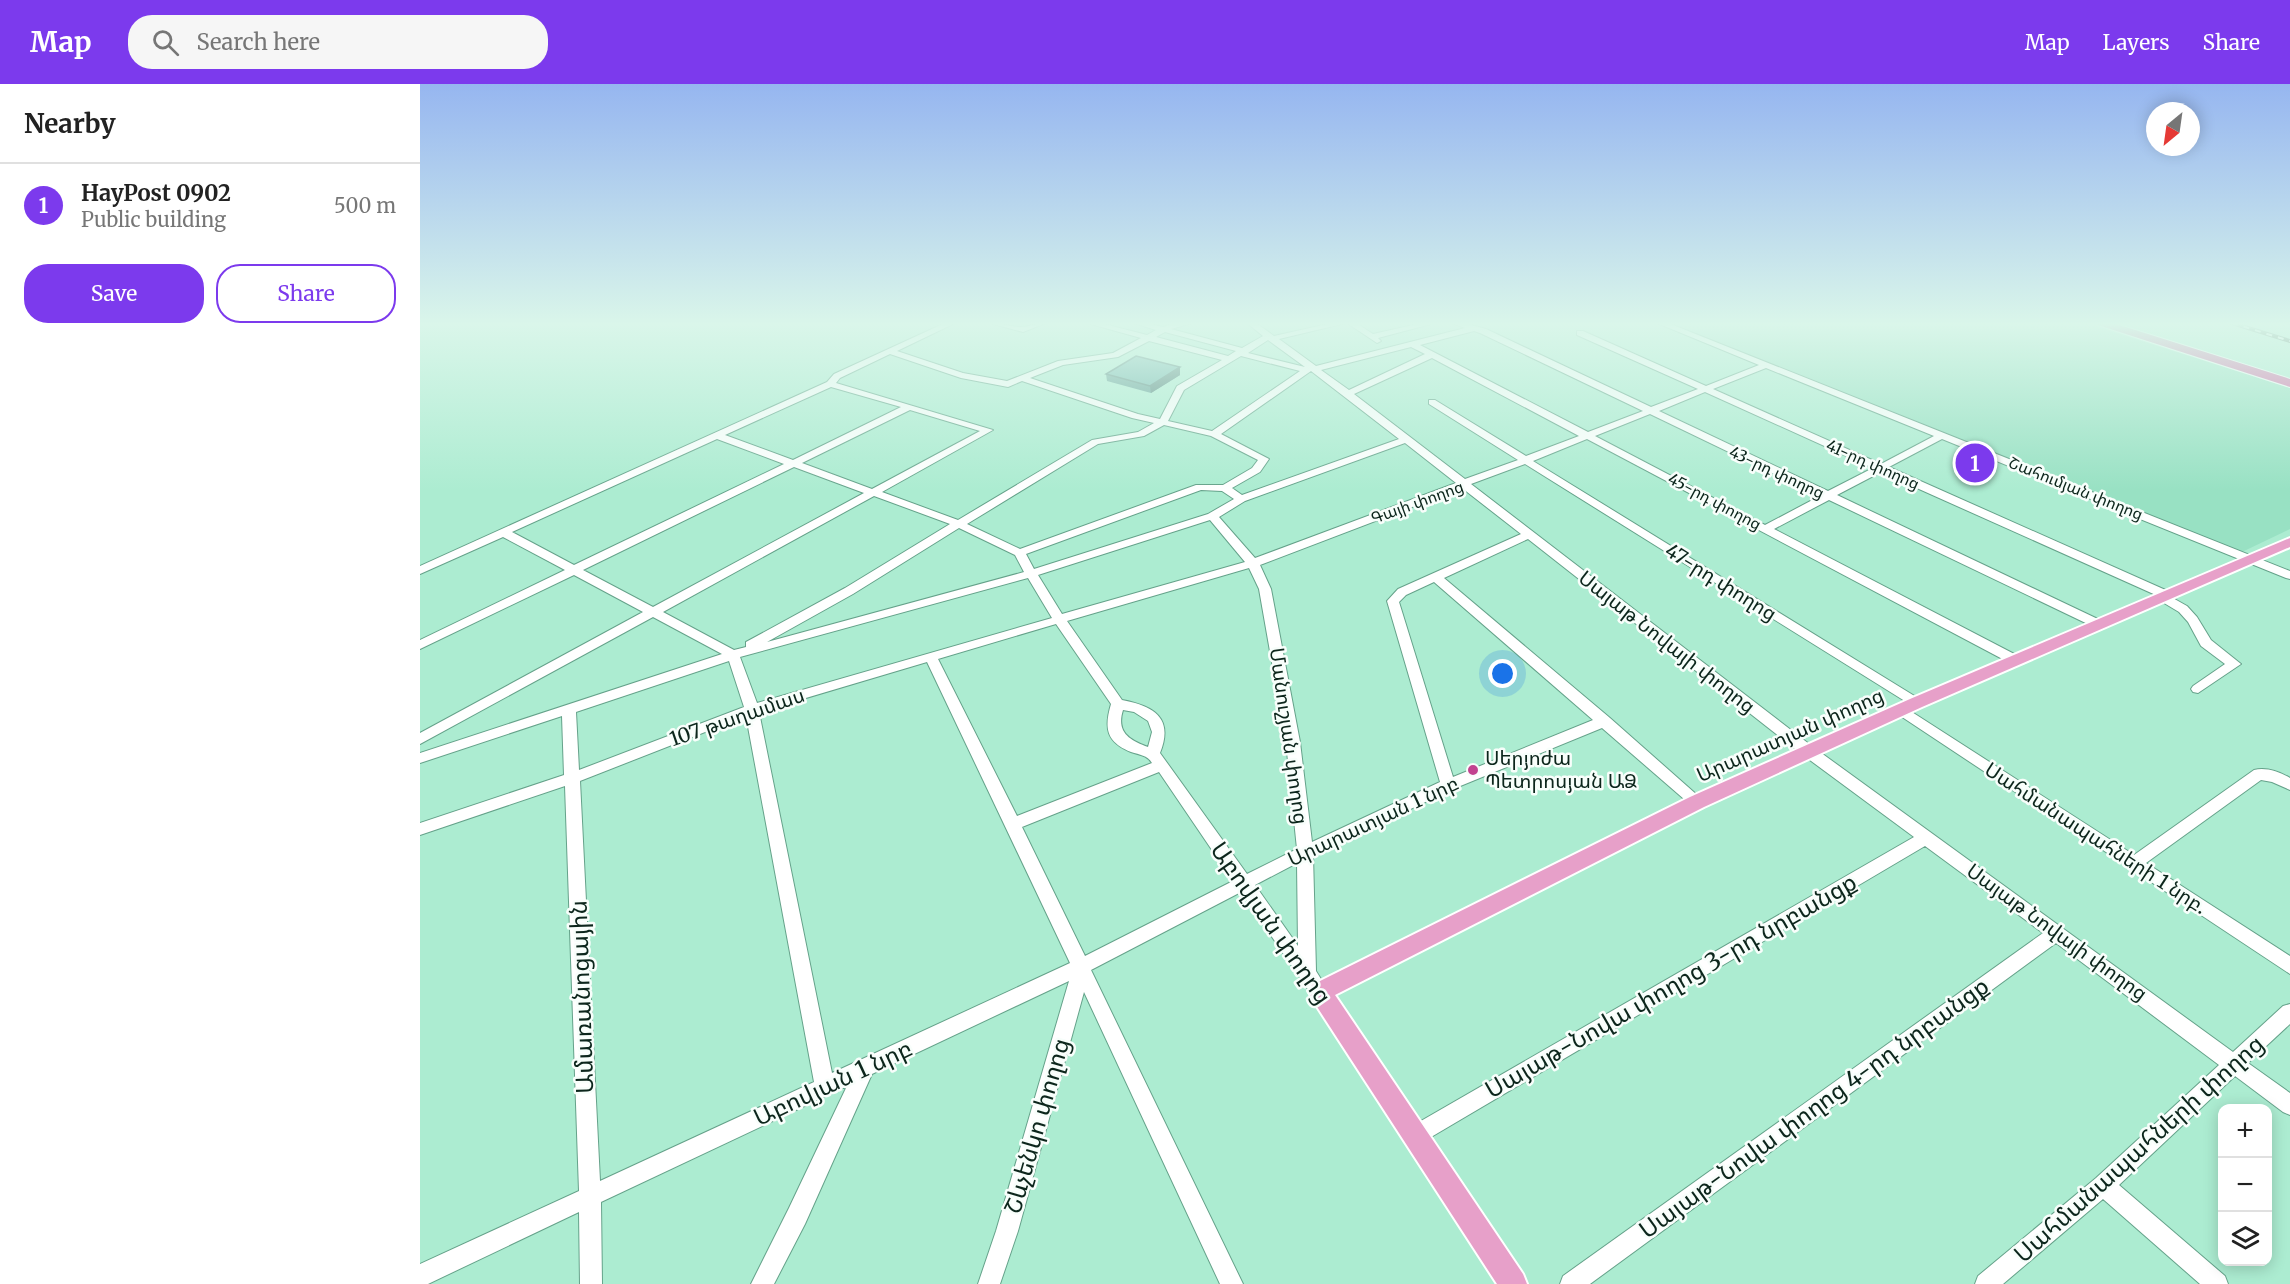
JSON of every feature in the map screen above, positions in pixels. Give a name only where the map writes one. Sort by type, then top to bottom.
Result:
[{"type":"main road","name":"Արարատյան փողոց","points":[[1313,983],[1808,751],[2098,624],[2254,560],[2290,542]]},
{"type":"main road","name":"Աբովյան փողոց","points":[[1313,983],[1513,1284]]},
{"type":"street","points":[[420,570],[718,436],[830,384],[834,379]]},
{"type":"street","points":[[979,379],[1008,384],[1019,379]]},
{"type":"street","points":[[1024,379],[1135,416],[1214,434],[1264,459],[1256,470],[1225,488]]},
{"type":"street","points":[[734,655],[849,591],[957,523],[1095,442],[1141,434],[1163,422],[1180,388],[1196,379]]},
{"type":"street","points":[[1214,434],[1296,379]]},
{"type":"street","name":"Սայաթ Նովայի փողոց","points":[[1326,379],[1808,751],[2290,1105]]},
{"type":"street","points":[[1348,394],[1380,379]]},
{"type":"street","name":"45-րդ փողոց","points":[[1481,379],[2014,660]]},
{"type":"street","name":"43-րդ փողոց","points":[[1583,379],[2098,624]]},
{"type":"street","name":"41-րդ փողոց","points":[[1683,379],[2164,596],[2183,609],[2193,620],[2206,643],[2234,664],[2198,689]]},
{"type":"street","name":"Գայի փողոց","points":[[1059,619],[1253,563],[1462,485],[1731,379]]},
{"type":"street","name":"Շահումյան փողոց","points":[[1802,379],[2290,575]]},
{"type":"street","points":[[420,739],[988,430],[830,384]]},
{"type":"street","name":"47-րդ փողոց","points":[[1432,402],[1909,706]]},
{"type":"street","points":[[420,645],[909,406]]},
{"type":"street","points":[[1767,528],[1830,497],[1943,435]]},
{"type":"street","points":[[718,436],[957,523],[1018,553],[1033,573],[1059,619],[1118,704],[1113,724],[1120,739],[1157,759]]},
{"type":"street","points":[[420,758],[734,655],[1033,573],[1212,516],[1241,499],[1405,440]]},
{"type":"street","points":[[1018,553],[1200,487],[1225,488],[1241,499]]},
{"type":"street","name":"Մանուշյան փողոց","points":[[1212,516],[1253,563],[1265,589],[1291,730],[1305,852],[1313,983]]},
{"type":"street","points":[[503,532],[734,655],[752,709],[825,1086]]},
{"type":"street","points":[[1448,785],[1393,601],[1402,592],[1528,535]]},
{"type":"street","points":[[1437,578],[1697,802]]},
{"type":"street","name":"107 թաղամաս","points":[[420,829],[573,778],[752,709],[1059,619]]},
{"type":"street","points":[[930,656],[1082,966],[1232,1284]]},
{"type":"street","points":[[1118,704],[1137,706],[1151,714],[1159,727],[1160,740],[1157,759]]},
{"type":"street","name":"Սահմանապահների 1 նրբ.","points":[[1909,706],[2134,863],[2290,966]]},
{"type":"street","name":"Ամառանոցային","points":[[569,711],[590,1197],[591,1284]]},
{"type":"street","name":"Արարատյան 1 նրբ","points":[[1243,884],[1305,852],[1448,785],[1605,721]]},
{"type":"street","points":[[1013,824],[1157,759]]},
{"type":"street","name":"Աբովյան փողոց","points":[[1157,759],[1313,983]]},
{"type":"street","points":[[2134,863],[2259,774],[2276,777],[2290,785]]},
{"type":"street","name":"Սայաթ-Նովա փողոց 3-րդ նրբանցք","points":[[1414,1136],[1927,837]]},
{"type":"street","name":"Աբովյան 1 նրբ","points":[[420,1276],[1082,966],[1243,884]]},
{"type":"street","name":"Սայաթ-Նովա փողոց 4-րդ նրբանցք","points":[[1571,1284],[2057,932]]},
{"type":"street","name":"Շևչենկո փողոց","points":[[989,1284],[1007,1231],[1082,966]]},
{"type":"street","name":"Սահմանապահների փողոց","points":[[1986,1284],[2103,1185],[2290,1012]]},
{"type":"street","points":[[762,1284],[797,1216],[865,1068]]},
{"type":"street","points":[[2103,1185],[2217,1284]]},
{"type":"shaded area","points":[[1809,379],[2261,379],[2290,388],[2290,529],[2242,552]]},
{"type":"building","points":[[1124,379],[1161,379],[1150,386]]},
{"type":"place","name":"HayPost 0902","points":[[1975,463]]},
{"type":"place","name":"Սերյոժա Պետրոսյան ԱՁ","points":[[1473,770]]}]
